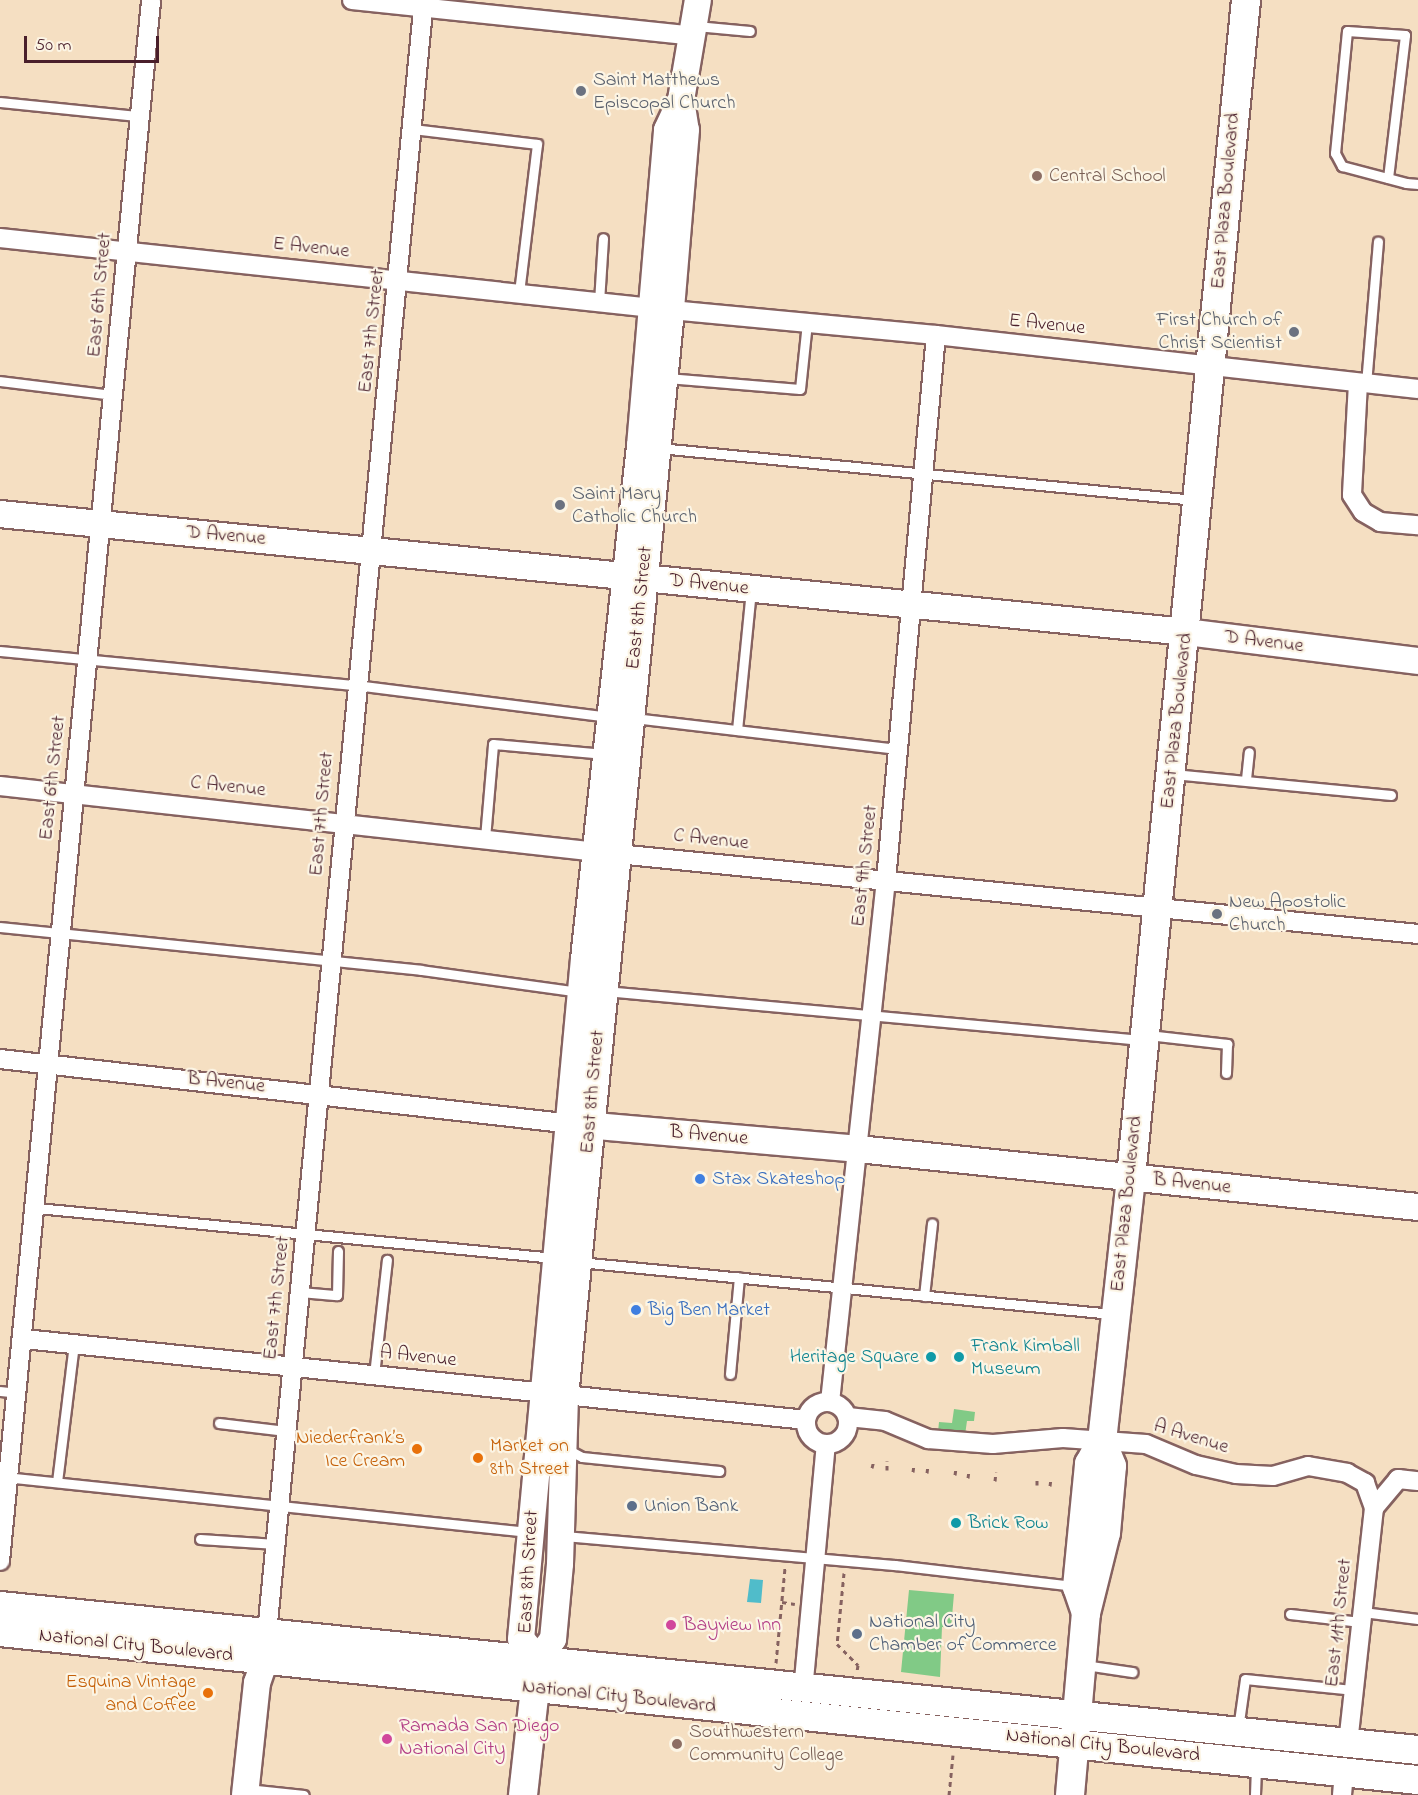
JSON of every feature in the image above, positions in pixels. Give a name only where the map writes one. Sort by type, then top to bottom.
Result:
[{"type":"main road","name":"East Plaza Boulevard","points":[[1070,1795],[1078,1714],[1082,1600],[1106,1533],[1112,1466],[1102,1441],[1172,774],[1245,0]]},
{"type":"main road","name":"National City Boulevard","points":[[0,1606],[536,1688],[1257,1762],[1343,1783],[1418,1779]]},
{"type":"main road","name":"National City Boulevard","points":[[0,1632],[184,1651],[194,1644],[247,1647],[354,1641],[1418,1750]]},
{"type":"main road","points":[[523,1795],[538,1659]]},
{"type":"street","name":"East 6th Street","points":[[0,1561],[9,1392],[24,1339],[37,1208],[47,1063],[128,250],[137,116],[151,0]]},
{"type":"street","points":[[352,0],[424,3],[695,31]]},
{"type":"street","name":"East 8th Street","points":[[634,577],[658,448],[664,377],[662,309],[668,130],[681,100],[695,31],[698,0]]},
{"type":"street","name":"East 7th Street","points":[[266,1646],[332,961],[356,685],[400,280],[424,3]]},
{"type":"street","name":"E Avenue","points":[[0,238],[662,309],[936,335],[1418,389]]},
{"type":"street","name":"East 8th Street","points":[[555,1395],[562,1447],[560,1535],[553,1639],[538,1659],[521,1639],[530,1532],[555,1395],[592,992],[662,309]]},
{"type":"street","name":"East 9th Street","points":[[830,1402],[886,880],[936,335]]},
{"type":"street","points":[[1362,384],[1352,495],[1363,512],[1380,522],[1418,525]]},
{"type":"street","name":"D Avenue","points":[[0,514],[372,550],[910,607],[1186,632],[1418,661]]},
{"type":"street","name":"East 8th Street","points":[[607,852],[607,754],[620,717]]},
{"type":"street","name":"C Avenue","points":[[0,786],[75,792],[607,852],[1158,905],[1418,934]]},
{"type":"street","name":"B Avenue","points":[[0,1059],[319,1093],[581,1125],[858,1149],[1418,1207]]},
{"type":"street","name":"A Avenue","points":[[24,1339],[806,1420]]},
{"type":"street","points":[[830,1402],[841,1407],[848,1417],[844,1437],[826,1445],[813,1439],[806,1420],[817,1404],[830,1402]]},
{"type":"street","name":"A Avenue","points":[[848,1417],[885,1421],[928,1439],[993,1444],[1063,1438],[1146,1444],[1196,1465],[1236,1474],[1273,1476],[1308,1466],[1347,1473],[1365,1483],[1374,1508]]},
{"type":"street","points":[[804,1680],[826,1445]]},
{"type":"street","points":[[1374,1508],[1398,1479],[1418,1481]]},
{"type":"street","name":"East 11th Street","points":[[1348,1743],[1374,1508]]},
{"type":"street","points":[[245,1792],[257,1683],[266,1646]]},
{"type":"lane","points":[[695,31],[750,31]]},
{"type":"lane","points":[[1388,178],[1405,35],[1347,31],[1335,153],[1342,166],[1388,178],[1418,184]]},
{"type":"lane","points":[[0,102],[137,116]]},
{"type":"lane","points":[[413,129],[537,144],[519,293]]},
{"type":"lane","points":[[599,302],[603,238]]},
{"type":"lane","points":[[1362,384],[1378,242]]},
{"type":"lane","points":[[664,377],[800,390],[807,322]]},
{"type":"lane","points":[[0,381],[113,394]]},
{"type":"lane","points":[[658,448],[924,472],[1197,501]]},
{"type":"lane","points":[[737,730],[751,590]]},
{"type":"lane","points":[[0,651],[356,685],[899,748]]},
{"type":"lane","points":[[485,838],[493,744],[607,754]]},
{"type":"lane","points":[[1246,779],[1250,752]]},
{"type":"lane","points":[[1172,774],[1246,779],[1391,795]]},
{"type":"lane","points":[[0,927],[332,961],[592,992],[1227,1044],[1226,1073]]},
{"type":"lane","points":[[37,1208],[306,1231],[567,1260],[1115,1314]]},
{"type":"lane","points":[[924,1296],[932,1223]]},
{"type":"lane","points":[[300,1292],[337,1295],[338,1251]]},
{"type":"lane","points":[[374,1375],[387,1260]]},
{"type":"lane","points":[[730,1374],[740,1277]]},
{"type":"lane","points":[[57,1482],[74,1344]]},
{"type":"lane","points":[[219,1423],[286,1431]]},
{"type":"lane","points":[[562,1447],[582,1457],[719,1471]]},
{"type":"lane","points":[[4,1477],[530,1532]]},
{"type":"lane","points":[[560,1535],[815,1558],[1082,1600]]},
{"type":"lane","points":[[200,1539],[276,1544]]},
{"type":"lane","points":[[1290,1614],[1418,1619]]},
{"type":"lane","points":[[1080,1664],[1131,1672]]},
{"type":"lane","points":[[1237,1731],[1245,1678],[1354,1690]]},
{"type":"lane","points":[[1255,1795],[1257,1762]]},
{"type":"lane","points":[[245,1792],[304,1795]]},
{"type":"path","points":[[872,1468],[874,1460]]},
{"type":"path","points":[[887,1461],[887,1470]]},
{"type":"path","points":[[914,1464],[914,1472]]},
{"type":"path","points":[[927,1473],[928,1465]]},
{"type":"path","points":[[955,1475],[956,1468]]},
{"type":"path","points":[[968,1478],[969,1470]]},
{"type":"path","points":[[995,1480],[996,1472]]},
{"type":"path","points":[[1037,1477],[1037,1485]]},
{"type":"path","points":[[1050,1486],[1051,1478]]},
{"type":"path","points":[[768,1662],[776,1663],[786,1566]]},
{"type":"path","points":[[844,1571],[837,1644],[858,1665],[857,1672],[864,1673]]},
{"type":"path","points":[[949,1795],[953,1755]]},
{"type":"green space","points":[[954,1409],[975,1412],[974,1421],[967,1421],[965,1435],[938,1432],[939,1422],[952,1423]]},
{"type":"green space","points":[[909,1590],[954,1594],[951,1628],[942,1627],[940,1677],[901,1672]]},
{"type":"water","points":[[750,1579],[763,1580],[761,1603],[747,1602]]},
{"type":"place","name":"Saint Matthews Episcopal Church","points":[[581,91]]},
{"type":"place","name":"Central School","points":[[1037,176]]},
{"type":"place","name":"First Church of Christ Scientist","points":[[1294,332]]},
{"type":"place","name":"Saint Mary Catholic Church","points":[[560,505]]},
{"type":"place","name":"New Apostolic Church","points":[[1217,914]]},
{"type":"place","name":"Stax Skateshop","points":[[700,1179]]},
{"type":"place","name":"Big Ben Market","points":[[636,1310]]},
{"type":"place","name":"Heritage Square","points":[[931,1357]]},
{"type":"place","name":"Frank Kimball Museum","points":[[959,1357]]},
{"type":"place","name":"Niederfrank’s Ice Cream","points":[[417,1449]]},
{"type":"place","name":"Market on 8th Street","points":[[478,1458]]},
{"type":"place","name":"Union Bank","points":[[632,1506]]},
{"type":"place","name":"Brick Row","points":[[956,1523]]},
{"type":"place","name":"Bayview Inn","points":[[671,1625]]},
{"type":"place","name":"National City Chamber of Commerce","points":[[857,1634]]},
{"type":"place","name":"Esquina Vintage and Coffee","points":[[208,1693]]},
{"type":"place","name":"Ramada San Diego National City","points":[[387,1739]]},
{"type":"place","name":"Southwestern Community College","points":[[677,1744]]}]
